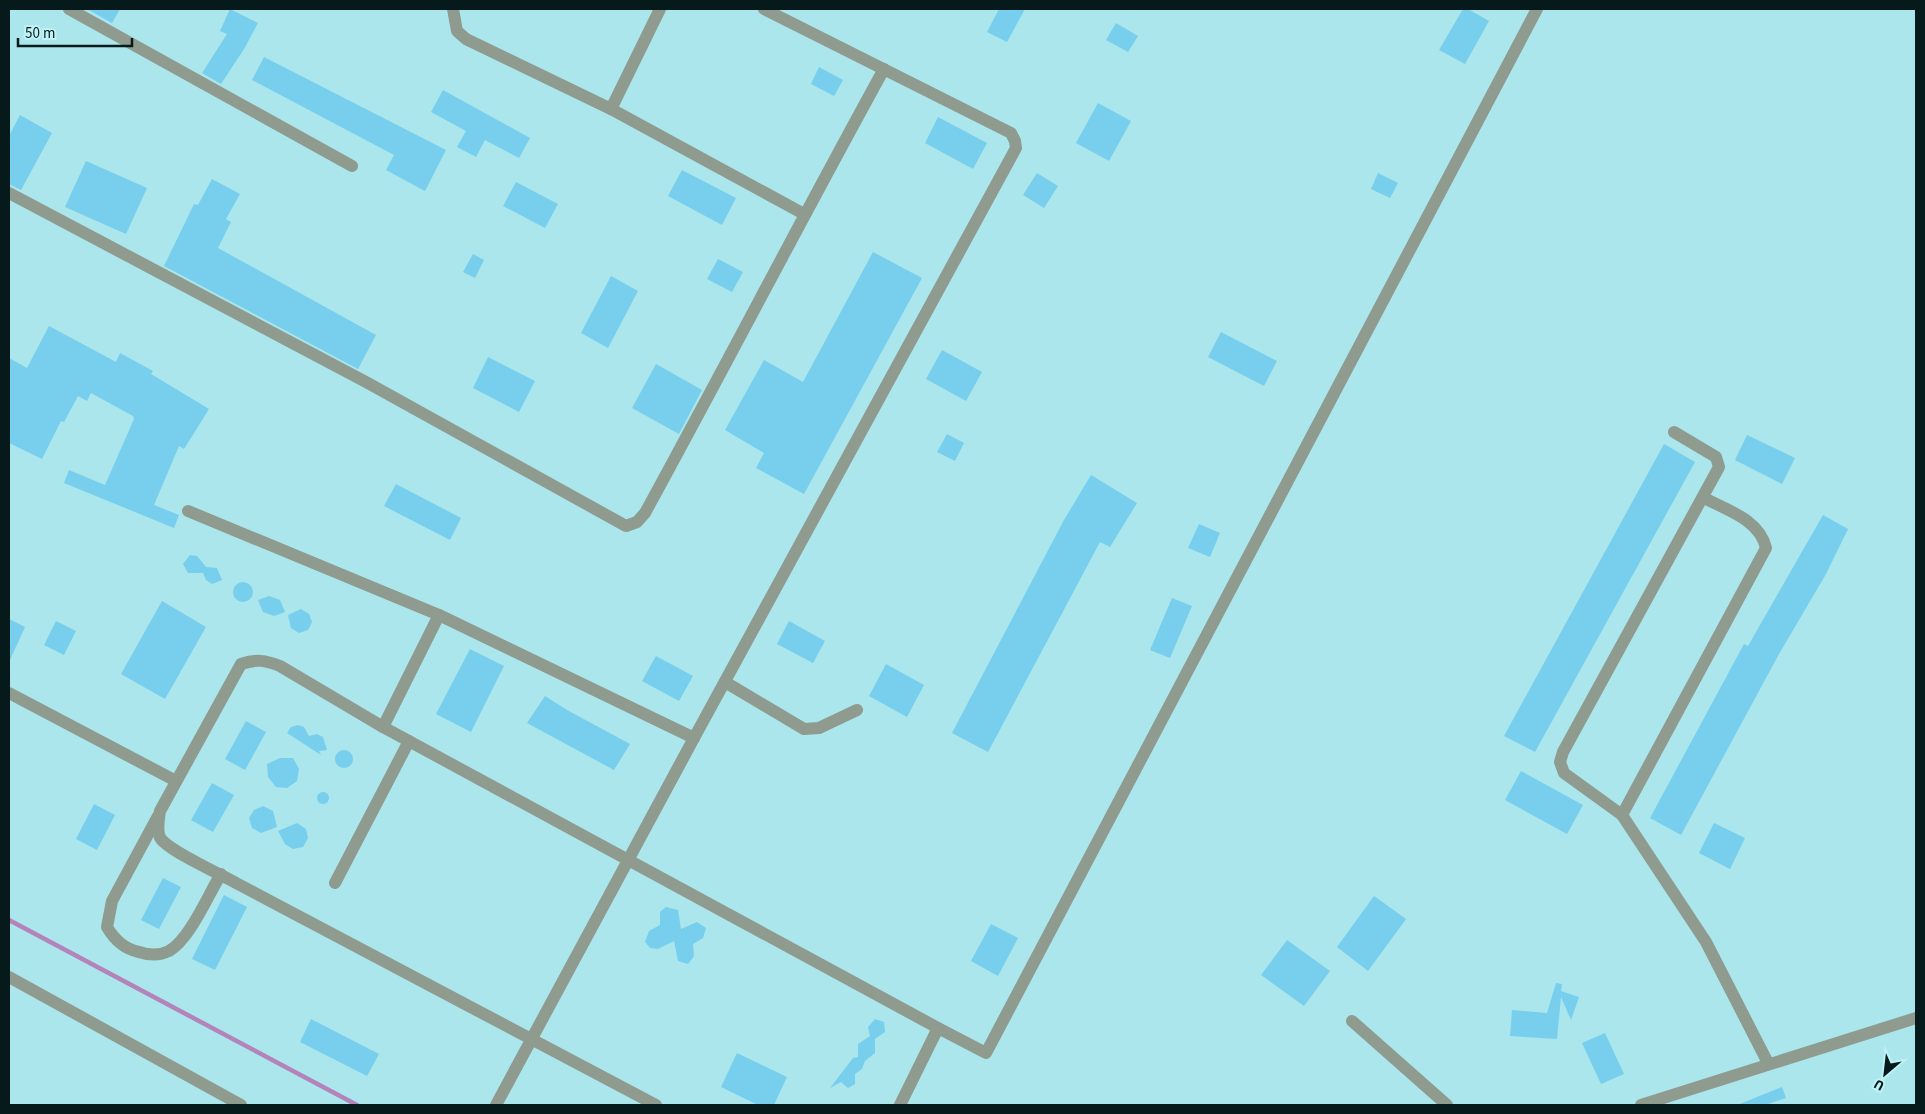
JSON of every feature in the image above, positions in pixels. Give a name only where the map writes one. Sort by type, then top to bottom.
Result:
[{"type":"lane","points":[[69,9],[352,166]]},
{"type":"lane","points":[[611,109],[660,9]]},
{"type":"lane","points":[[496,1105],[1016,148],[1015,140],[1011,133],[764,9]]},
{"type":"lane","points":[[220,874],[181,940],[168,951],[150,955],[130,950],[114,938],[107,927],[112,902],[241,664],[253,660],[265,660],[280,666],[383,727],[986,1053],[1537,9]]},
{"type":"lane","points":[[455,11],[457,31],[466,39],[611,109],[804,214]]},
{"type":"lane","points":[[9,193],[366,382],[626,526],[637,522],[645,513],[717,382],[804,214],[884,69]]},
{"type":"lane","points":[[1674,432],[1716,457],[1720,467],[1563,752],[1560,762],[1564,772],[1622,815],[1706,942],[1768,1063]]},
{"type":"lane","points":[[1622,815],[1766,548],[1763,538],[1756,527],[1704,498]]},
{"type":"lane","points":[[188,511],[439,615],[694,738]]},
{"type":"lane","points":[[383,727],[439,615]]},
{"type":"lane","points":[[725,682],[804,729],[819,728],[857,710]]},
{"type":"lane","points":[[9,692],[176,781]]},
{"type":"lane","points":[[334,883],[409,741]]},
{"type":"lane","points":[[160,811],[159,830],[161,838],[174,849],[655,1105]]},
{"type":"lane","points":[[9,977],[241,1105]]},
{"type":"lane","points":[[1641,1105],[1768,1063],[1916,1018]]},
{"type":"lane","points":[[1352,1021],[1447,1105]]},
{"type":"lane","points":[[900,1105],[938,1028]]},
{"type":"shaded area","points":[[9,9],[1916,9],[1916,1105],[9,1105]]},
{"type":"building","points":[[87,9],[120,9],[112,23]]},
{"type":"building","points":[[230,9],[258,23],[244,49],[221,84],[202,73],[227,34],[220,31]]},
{"type":"building","points":[[999,9],[1025,9],[1007,42],[987,32]]},
{"type":"building","points":[[1463,9],[1468,9],[1489,21],[1465,64],[1439,50]]},
{"type":"building","points":[[1116,23],[1138,36],[1128,52],[1106,40]]},
{"type":"building","points":[[264,57],[446,150],[425,191],[386,170],[394,155],[252,80]]},
{"type":"building","points":[[819,67],[843,80],[834,96],[811,84]]},
{"type":"building","points":[[443,90],[530,138],[519,158],[485,140],[476,157],[457,147],[466,131],[431,112]]},
{"type":"building","points":[[1098,103],[1131,121],[1109,161],[1076,143]]},
{"type":"building","points":[[20,115],[52,133],[21,190],[9,184],[9,136]]},
{"type":"building","points":[[938,117],[987,143],[973,169],[925,143]]},
{"type":"building","points":[[86,161],[147,188],[126,234],[65,207]]},
{"type":"building","points":[[682,170],[736,198],[722,225],[668,196]]},
{"type":"building","points":[[1037,173],[1058,186],[1044,208],[1023,195]]},
{"type":"building","points":[[1378,173],[1398,183],[1390,198],[1371,189]]},
{"type":"building","points":[[212,179],[240,194],[226,219],[231,222],[218,248],[376,335],[358,369],[164,266],[194,204],[198,205]]},
{"type":"building","points":[[516,182],[558,204],[545,228],[503,206]]},
{"type":"building","points":[[873,252],[922,278],[804,494],[756,468],[764,453],[725,430],[764,360],[803,382]]},
{"type":"building","points":[[473,254],[484,260],[475,278],[463,272]]},
{"type":"building","points":[[718,259],[743,272],[732,292],[707,279]]},
{"type":"building","points":[[611,276],[638,291],[608,348],[581,333]]},
{"type":"building","points":[[49,326],[116,362],[120,353],[153,371],[151,374],[209,409],[184,449],[179,446],[154,505],[179,515],[174,528],[64,483],[69,470],[105,485],[134,419],[133,416],[91,393],[87,401],[78,396],[64,422],[61,421],[42,459],[9,443],[9,358],[27,368]]},
{"type":"building","points":[[1221,332],[1277,361],[1264,386],[1208,357]]},
{"type":"building","points":[[942,350],[982,372],[966,401],[926,379]]},
{"type":"building","points":[[488,357],[535,381],[519,412],[473,388]]},
{"type":"building","points":[[656,364],[702,390],[679,434],[632,408]]},
{"type":"building","points":[[947,434],[964,443],[955,461],[937,452]]},
{"type":"building","points":[[1747,435],[1795,458],[1782,484],[1735,460]]},
{"type":"building","points":[[1664,444],[1695,462],[1535,752],[1504,736]]},
{"type":"building","points":[[1091,475],[1137,503],[1110,547],[1100,542],[988,752],[952,733],[1064,520]]},
{"type":"building","points":[[396,484],[461,518],[450,540],[384,506]]},
{"type":"building","points":[[1823,515],[1848,529],[1826,574],[1779,654],[1681,835],[1650,818],[1744,644],[1748,646]]},
{"type":"building","points":[[1199,524],[1220,533],[1210,557],[1188,548]]},
{"type":"building","points":[[190,555],[197,556],[206,567],[217,568],[222,580],[212,584],[206,580],[203,573],[188,573],[183,564]]},
{"type":"building","points":[[243,582],[250,585],[253,592],[250,599],[243,602],[236,599],[233,592],[236,585]]},
{"type":"building","points":[[269,596],[280,600],[285,612],[274,616],[263,612],[258,600]]},
{"type":"building","points":[[1172,598],[1192,606],[1170,658],[1150,650]]},
{"type":"building","points":[[162,601],[206,627],[165,699],[121,674]]},
{"type":"building","points":[[301,609],[309,614],[312,622],[308,630],[299,633],[291,628],[288,615]]},
{"type":"building","points":[[9,619],[25,627],[9,662]]},
{"type":"building","points":[[56,621],[76,631],[64,655],[44,645]]},
{"type":"building","points":[[789,621],[825,641],[813,663],[777,644]]},
{"type":"building","points":[[470,649],[504,666],[471,732],[436,714]]},
{"type":"building","points":[[656,656],[693,676],[679,701],[642,681]]},
{"type":"building","points":[[886,664],[924,685],[907,717],[869,696]]},
{"type":"building","points":[[545,696],[630,744],[614,770],[527,723]]},
{"type":"building","points":[[246,721],[266,732],[245,770],[225,759]]},
{"type":"building","points":[[298,725],[304,727],[309,736],[317,734],[323,737],[327,750],[319,751],[321,755],[287,733],[291,727]]},
{"type":"building","points":[[344,750],[350,753],[353,759],[350,765],[344,768],[338,765],[335,759],[338,753]]},
{"type":"building","points":[[280,758],[293,758],[299,769],[297,781],[287,788],[276,787],[268,777],[267,764]]},
{"type":"building","points":[[1521,771],[1583,805],[1567,834],[1505,800]]},
{"type":"building","points":[[212,783],[234,795],[213,832],[191,820]]},
{"type":"building","points":[[325,792],[328,793],[328,803],[321,804],[318,803],[317,796],[318,793]]},
{"type":"building","points":[[94,804],[115,815],[97,850],[76,839]]},
{"type":"building","points":[[263,806],[273,811],[277,827],[261,833],[252,828],[249,818],[254,810]]},
{"type":"building","points":[[297,823],[306,829],[308,838],[303,847],[293,849],[285,844],[278,831]]},
{"type":"building","points":[[1714,823],[1745,838],[1730,869],[1699,853]]},
{"type":"building","points":[[163,878],[181,887],[159,929],[141,920]]},
{"type":"building","points":[[224,895],[247,907],[215,970],[192,959]]},
{"type":"building","points":[[1374,896],[1406,919],[1368,971],[1337,947]]},
{"type":"building","points":[[666,907],[678,910],[681,929],[697,922],[706,928],[703,938],[693,944],[694,956],[688,964],[678,961],[674,941],[658,949],[650,948],[645,942],[649,931],[660,925],[660,912]]},
{"type":"building","points":[[991,924],[1018,938],[998,976],[971,961]]},
{"type":"building","points":[[1287,940],[1330,971],[1304,1006],[1261,975]]},
{"type":"building","points":[[1556,983],[1562,984],[1561,991],[1579,997],[1571,1020],[1561,997],[1557,1039],[1510,1036],[1512,1010],[1547,1013]]},
{"type":"building","points":[[311,1019],[379,1054],[367,1076],[300,1042]]},
{"type":"building","points":[[875,1019],[884,1022],[885,1032],[875,1039],[875,1053],[865,1061],[862,1069],[855,1074],[855,1084],[848,1088],[841,1082],[830,1088],[853,1058],[858,1057],[858,1044],[870,1036],[868,1027]]},
{"type":"building","points":[[1605,1033],[1624,1074],[1601,1084],[1582,1043]]},
{"type":"building","points":[[737,1053],[787,1077],[774,1105],[758,1105],[721,1087]]},
{"type":"building","points":[[1782,1087],[1786,1098],[1765,1105],[1737,1105]]},
{"type":"waterway","points":[[9,920],[357,1105]]}]
